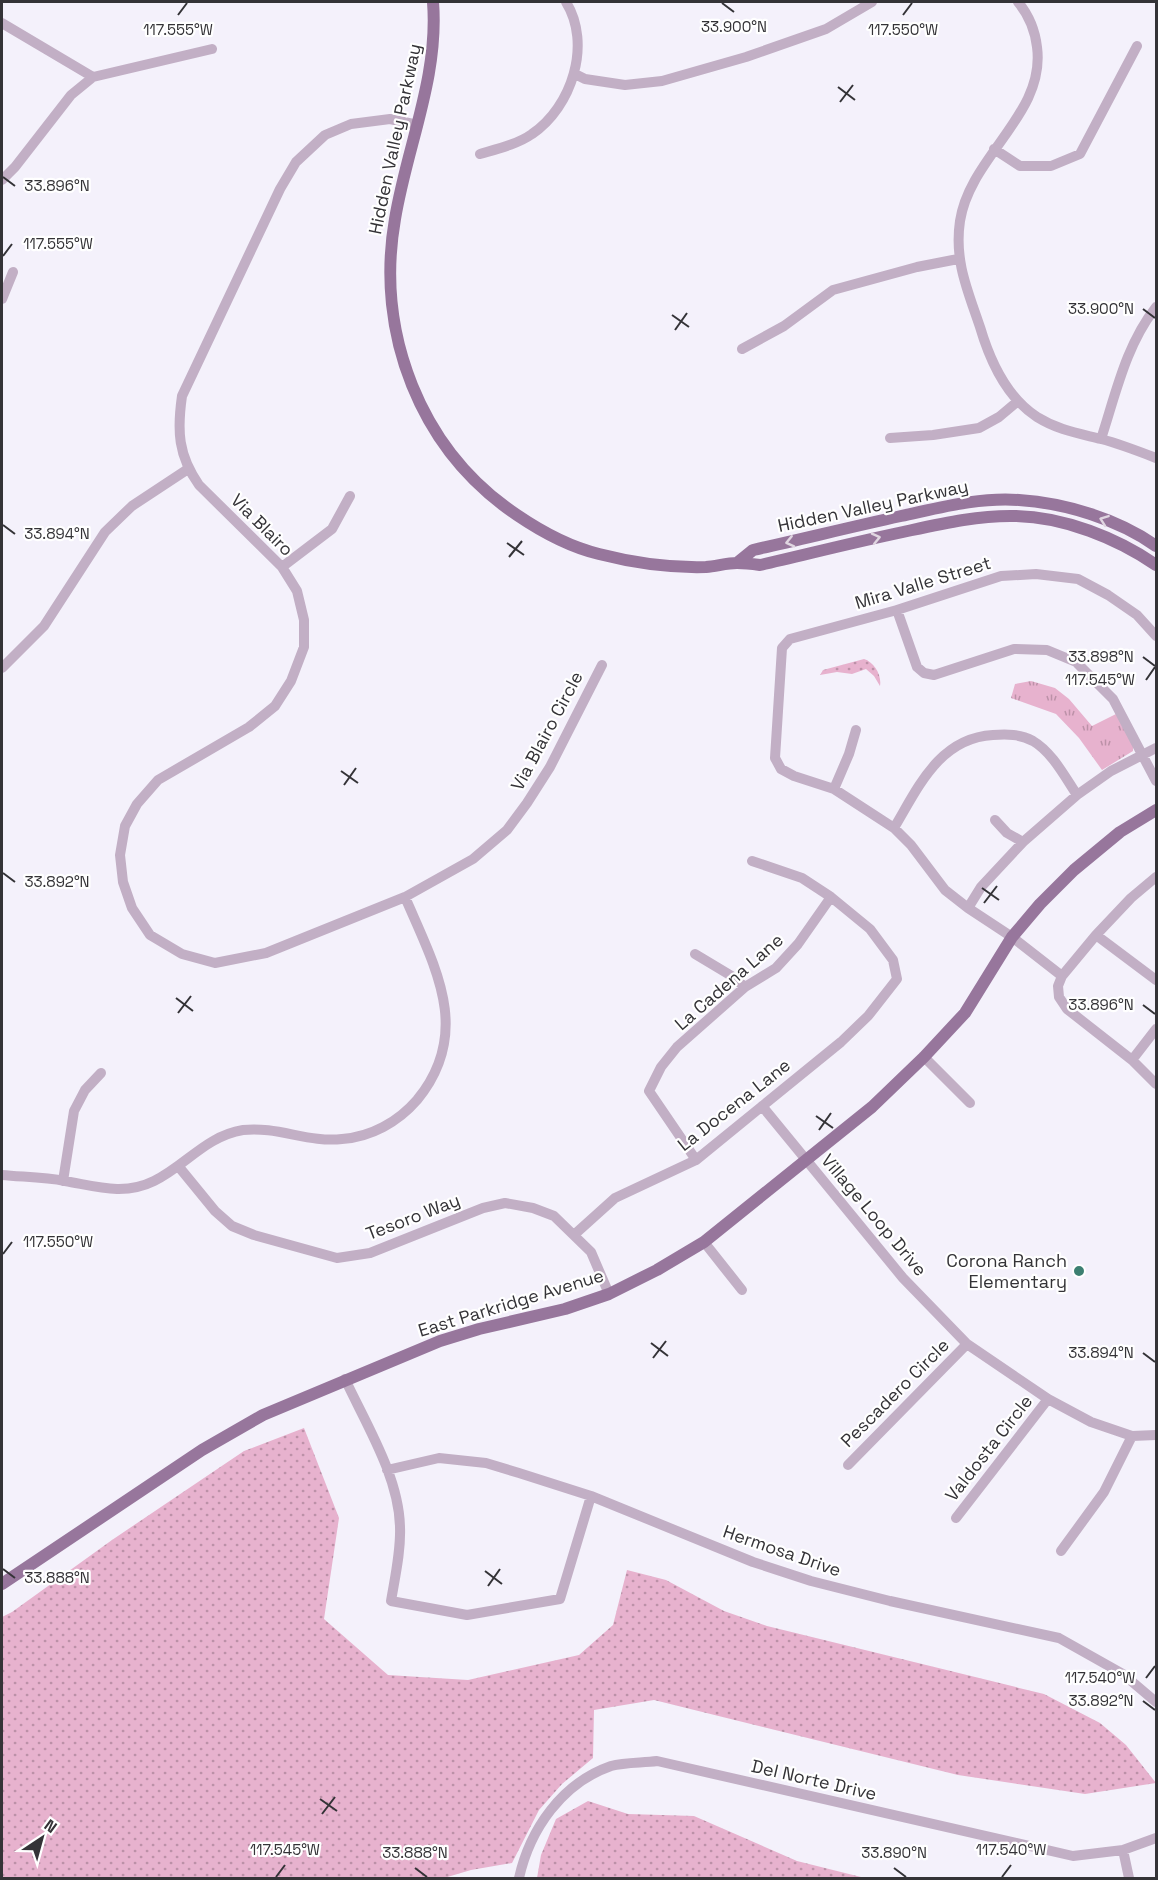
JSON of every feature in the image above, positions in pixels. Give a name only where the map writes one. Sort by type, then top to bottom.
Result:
[{"type":"main road","name":"Hidden Valley Parkway","points":[[433,2],[435,23],[433,50],[418,125],[395,219],[390,252],[393,321],[403,364],[420,406],[437,435],[458,463],[482,487],[531,524],[562,541],[596,553],[672,567],[707,567],[736,563],[760,565],[950,521],[1017,516],[1060,523],[1102,536],[1136,551],[1156,565]]},
{"type":"main road","name":"Hidden Valley Parkway","points":[[736,563],[753,550],[947,506],[989,501],[1018,500],[1063,507],[1108,521],[1144,537],[1156,546]]},
{"type":"main road","name":"East Parkridge Avenue","points":[[2,1584],[202,1450],[263,1415],[440,1341],[479,1329],[565,1309],[609,1294],[657,1270],[704,1242],[872,1107],[965,1013],[1012,937],[1040,904],[1074,870],[1120,832],[1156,810]]},
{"type":"street","points":[[480,154],[531,135],[549,120],[563,100],[574,74],[578,35],[566,2]]},
{"type":"street","points":[[574,74],[585,79],[625,85],[662,81],[746,57],[826,29],[872,2]]},
{"type":"street","points":[[1018,2],[1026,11],[1036,37],[1039,60],[1033,90],[971,184],[960,221],[958,259],[996,371],[1018,402],[1055,428],[1101,439],[1156,458]]},
{"type":"street","points":[[2,22],[93,77]]},
{"type":"street","points":[[994,148],[1020,166],[1051,166],[1080,154],[1137,46]]},
{"type":"street","points":[[2,180],[15,167],[71,94],[93,77],[212,49]]},
{"type":"street","name":"Via Blairo","points":[[405,897],[266,953],[215,963],[182,954],[150,935],[132,908],[123,882],[120,855],[125,826],[137,804],[158,780],[249,727],[275,706],[291,681],[304,647],[304,620],[297,591],[282,567],[199,485],[188,469],[180,441],[179,419],[182,396],[280,189],[296,162],[325,135],[351,124],[390,119],[418,125]]},
{"type":"street","points":[[742,349],[784,326],[833,290],[916,267],[958,259]]},
{"type":"street","points":[[2,299],[13,272]]},
{"type":"street","points":[[1101,439],[1124,363],[1137,334],[1156,307]]},
{"type":"street","points":[[890,438],[933,435],[979,428],[999,417],[1018,402]]},
{"type":"street","points":[[2,668],[44,626],[105,532],[132,506],[188,469]]},
{"type":"street","points":[[282,567],[332,529],[350,496]]},
{"type":"street","name":"Mira Valle Street","points":[[834,789],[794,776],[781,769],[775,758],[782,648],[790,639],[897,610],[1001,576],[1036,573],[1078,579],[1108,595],[1137,615],[1156,636]]},
{"type":"street","points":[[897,610],[917,667],[924,673],[934,675],[1014,649],[1047,650],[1076,662],[1113,699],[1156,781]]},
{"type":"street","name":"Via Blairo Circle","points":[[405,897],[473,859],[507,830],[550,767],[602,665]]},
{"type":"street","points":[[856,730],[849,754],[834,789],[894,828],[911,845],[945,890],[1012,937],[1062,976]]},
{"type":"street","points":[[894,828],[925,777],[944,753],[958,744],[983,735],[1011,734],[1034,741],[1048,754],[1077,795]]},
{"type":"street","points":[[968,908],[981,887],[1023,842],[1077,795],[1111,771],[1156,748]]},
{"type":"street","points":[[994,819],[1007,833],[1023,842]]},
{"type":"street","points":[[752,861],[802,878],[831,897]]},
{"type":"street","points":[[1156,877],[1131,898],[1096,935],[1062,976],[1058,986],[1059,997],[1067,1009],[1132,1060],[1156,1084]]},
{"type":"street","points":[[2,1174],[63,1181],[105,1190],[129,1188],[151,1182],[179,1167],[198,1149],[214,1140],[243,1131],[277,1131],[326,1140],[342,1140],[368,1135],[390,1123],[411,1106],[429,1085],[442,1059],[447,1024],[442,990],[405,897]]},
{"type":"street","name":"La Docena Lane","points":[[575,1234],[615,1198],[696,1160],[841,1042],[868,1016],[897,979],[893,960],[870,929],[831,897]]},
{"type":"street","name":"La Cadena Lane","points":[[696,1160],[649,1091],[661,1067],[677,1047],[745,987],[776,968],[798,944],[831,897]]},
{"type":"street","points":[[1096,935],[1156,980]]},
{"type":"street","points":[[695,954],[745,987]]},
{"type":"street","points":[[1132,1060],[1156,1029]]},
{"type":"street","points":[[924,1057],[970,1103]]},
{"type":"street","points":[[63,1181],[75,1111],[85,1090],[100,1073]]},
{"type":"street","name":"Village Loop Drive","points":[[762,1106],[903,1278],[967,1344],[1048,1399],[1092,1422],[1132,1436],[1156,1435]]},
{"type":"street","name":"Tesoro Way","points":[[179,1167],[215,1211],[232,1226],[265,1239],[337,1258],[370,1253],[483,1208],[505,1203],[533,1208],[554,1216],[591,1252],[609,1294]]},
{"type":"street","points":[[704,1242],[742,1290]]},
{"type":"street","name":"Pescadero Circle","points":[[848,1465],[967,1344]]},
{"type":"street","points":[[345,1379],[387,1470],[398,1505],[400,1528],[391,1601],[467,1615],[560,1599],[591,1496]]},
{"type":"street","name":"Valdosta Circle","points":[[956,1518],[1048,1399]]},
{"type":"street","points":[[1061,1551],[1104,1492],[1132,1436]]},
{"type":"street","name":"Hermosa Drive","points":[[387,1470],[439,1458],[486,1463],[591,1496],[753,1562],[811,1581],[1059,1638],[1123,1674],[1156,1702]]},
{"type":"street","name":"Del Norte Drive","points":[[519,1878],[524,1857],[542,1820],[567,1792],[586,1777],[614,1765],[657,1761],[1073,1856],[1124,1850],[1156,1838]]},
{"type":"street","points":[[1124,1850],[1129,1878]]},
{"type":"green space","points":[[864,659],[876,670],[880,678],[880,686],[866,669],[852,674],[837,672],[820,675],[823,670]]},
{"type":"green space","points":[[1031,681],[1055,688],[1069,699],[1092,726],[1116,714],[1133,745],[1133,751],[1102,770],[1079,738],[1056,714],[1011,698],[1015,684]]},
{"type":"green space","points":[[304,1428],[339,1518],[324,1619],[388,1675],[468,1680],[579,1655],[613,1625],[627,1570],[666,1580],[724,1611],[767,1626],[1044,1694],[1100,1723],[1126,1745],[1156,1783],[1085,1794],[958,1775],[654,1700],[594,1710],[593,1758],[562,1784],[539,1810],[512,1863],[471,1870],[444,1878],[2,1878],[2,1617],[244,1451]]},
{"type":"green space","points":[[588,1801],[628,1814],[694,1816],[797,1861],[865,1878],[537,1878],[541,1855],[556,1819]]},
{"type":"place","name":"Corona Ranch Elementary","points":[[1079,1271]]}]
